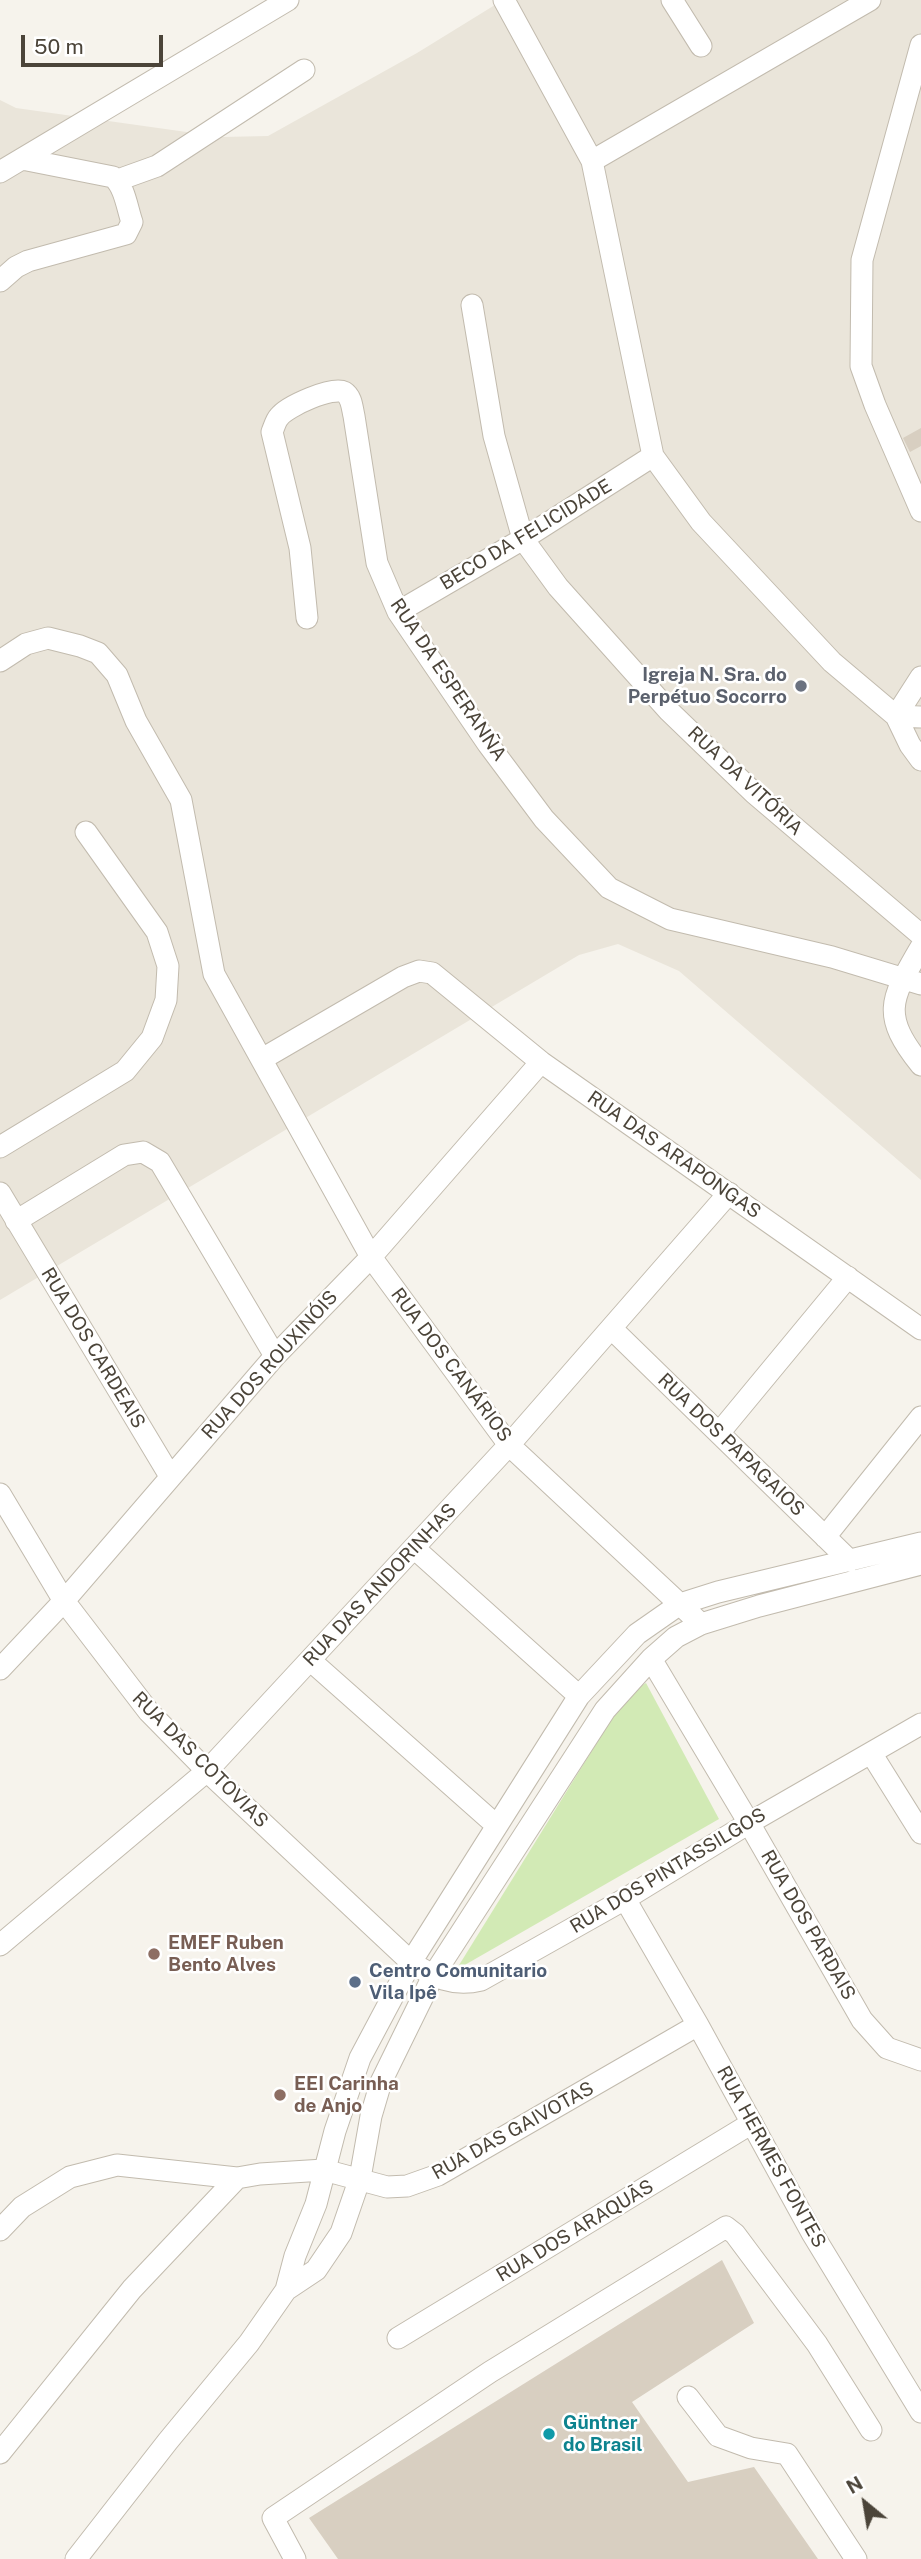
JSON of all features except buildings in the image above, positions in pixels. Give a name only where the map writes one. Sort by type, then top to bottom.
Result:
[{"type":"street","points":[[0,172],[288,0]]},
{"type":"street","points":[[504,0],[592,161],[653,456],[701,522],[832,663],[896,716],[910,745],[921,760]]},
{"type":"street","points":[[672,0],[701,47]]},
{"type":"street","points":[[592,161],[870,0]]},
{"type":"street","points":[[921,45],[862,260],[861,366],[921,511]]},
{"type":"street","points":[[118,180],[157,166],[303,70]]},
{"type":"street","points":[[0,281],[28,261],[126,234],[132,222],[118,180],[114,177],[22,159]]},
{"type":"street","name":"RUA DA VITÓRIA","points":[[472,305],[494,436],[523,538],[558,587],[669,711],[754,793],[921,935]]},
{"type":"street","name":"RUA DA ESPERANÑA","points":[[307,618],[300,548],[272,432],[279,417],[294,406],[332,390],[342,390],[349,397],[377,564],[398,612],[488,744],[544,819],[609,888],[670,919],[832,957],[912,982]]},
{"type":"street","name":"BECO DA FELICIDADE","points":[[398,612],[523,538],[653,456]]},
{"type":"street","points":[[0,661],[26,645],[48,638],[98,653],[117,675],[135,720],[181,800],[214,974],[262,1059]]},
{"type":"street","points":[[896,716],[921,677]]},
{"type":"street","points":[[896,716],[921,718]]},
{"type":"street","points":[[0,1147],[125,1071],[152,1038],[166,1000],[168,966],[158,932],[86,832]]},
{"type":"street","points":[[921,947],[912,982],[896,995],[893,1017],[902,1042],[921,1065]]},
{"type":"street","name":"RUA DAS ARAPONGAS","points":[[262,1059],[403,977],[419,971],[432,973],[541,1062],[921,1329]]},
{"type":"street","name":"RUA DOS CANÁRIOS","points":[[262,1059],[371,1257],[509,1444],[701,1624]]},
{"type":"street","name":"RUA DOS ROUXINÓIS","points":[[0,1669],[64,1601],[275,1356],[371,1257],[541,1062]]},
{"type":"street","points":[[16,1221],[124,1155],[144,1152],[160,1162],[275,1356]]},
{"type":"street","name":"RUA DOS CARDEAIS","points":[[0,1193],[170,1476]]},
{"type":"street","name":"RUA DAS ANDORINHAS","points":[[0,1945],[207,1771],[509,1444],[729,1194]]},
{"type":"street","points":[[719,1433],[848,1277]]},
{"type":"street","name":"RUA DOS PAPAGAIOS","points":[[612,1329],[850,1560]]},
{"type":"street","points":[[825,1537],[921,1417]]},
{"type":"street","name":"RUA DAS COTOVIAS","points":[[0,1494],[64,1601],[149,1712],[207,1771],[411,1962]]},
{"type":"street","points":[[76,2559],[249,2343],[286,2290],[295,2256],[316,2204],[324,2170],[360,2058],[411,1962],[579,1696],[636,1634],[680,1604],[718,1591],[921,1543]]},
{"type":"street","points":[[414,1548],[579,1696]]},
{"type":"street","points":[[286,2290],[316,2270],[341,2233],[360,2178],[371,2116],[381,2082],[433,1976],[605,1710],[651,1659],[676,1637],[701,1624],[759,1606],[921,1564]]},
{"type":"street","name":"RUA DOS PARDAIS","points":[[651,1659],[862,2020],[887,2048],[921,2060]]},
{"type":"street","points":[[311,1661],[496,1825]]},
{"type":"street","name":"RUA DOS PINTASSILGOS","points":[[411,1962],[433,1976],[459,1983],[481,1980],[625,1899],[749,1823],[921,1724]]},
{"type":"street","points":[[872,1753],[921,1833]]},
{"type":"street","name":"RUA HERMES FONTES","points":[[625,1899],[698,2025],[812,2233],[921,2412]]},
{"type":"street","name":"RUA DAS GAIVOTAS","points":[[0,2230],[22,2207],[70,2178],[117,2165],[237,2178],[324,2170],[387,2187],[407,2186],[438,2175],[698,2025]]},
{"type":"street","name":"RUA DOS ARAQUÃS","points":[[398,2338],[752,2123]]},
{"type":"street","points":[[0,2452],[132,2289],[237,2178]]},
{"type":"street","points":[[295,2559],[273,2518],[490,2372],[726,2227],[735,2234],[817,2344],[871,2430]]},
{"type":"street","points":[[688,2397],[718,2436],[743,2446],[787,2454],[856,2559]]},
{"type":"shaded area","points":[[503,0],[921,0],[921,1180],[679,971],[618,944],[579,955],[0,1300],[0,100],[16,108],[222,137],[268,136],[417,53]]},
{"type":"green space","points":[[646,1683],[719,1819],[456,1970],[622,1702]]},
{"type":"place","name":"Igreja N. Sra. do Perpétuo Socorro","points":[[801,686]]},
{"type":"place","name":"EMEF Ruben Bento Alves","points":[[154,1954]]},
{"type":"place","name":"Centro Comunitario Vila Ipê","points":[[355,1982]]},
{"type":"place","name":"EEI Carinha de Anjo","points":[[280,2095]]},
{"type":"place","name":"Güntner do Brasil","points":[[549,2434]]}]
